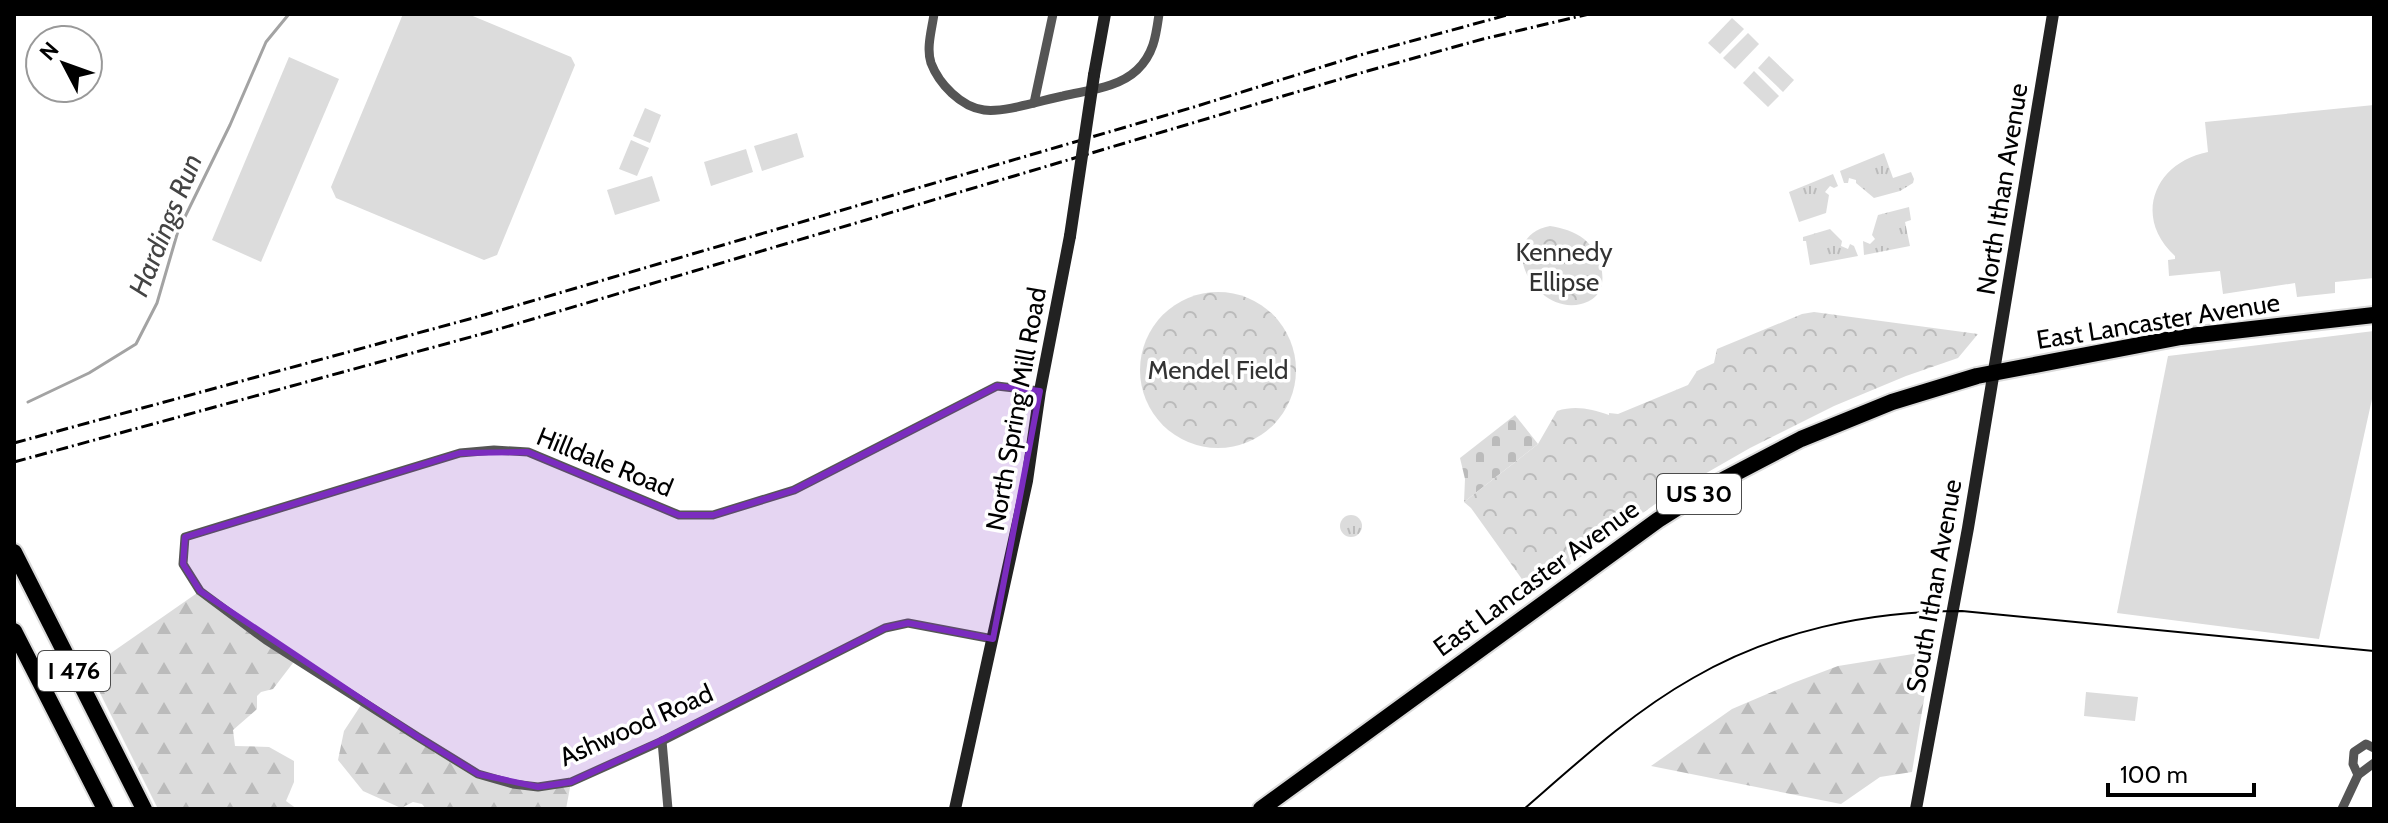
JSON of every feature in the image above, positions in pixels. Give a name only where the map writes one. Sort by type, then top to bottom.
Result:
[{"type":"highway","name":"East Lancaster Avenue","points":[[1261,809],[1549,597],[1681,505],[1801,439],[1892,402],[1994,371],[2181,337],[2374,315]]},
{"type":"highway","name":"I 476","points":[[14,552],[144,809]]},
{"type":"highway","name":"I 476","points":[[14,631],[105,809]]},
{"type":"highway","points":[[122,767],[152,809]]},
{"type":"main road","name":"North Spring Mill Road","points":[[955,809],[1027,481],[1105,14]]},
{"type":"main road","name":"North Ithan Avenue","points":[[1994,371],[2053,14]]},
{"type":"main road","name":"South Ithan Avenue","points":[[1916,809],[1994,371]]},
{"type":"street","points":[[934,14],[931,61],[949,91],[967,104],[985,111],[1116,84],[1140,67],[1155,44],[1159,14]]},
{"type":"street","points":[[1034,103],[1053,14]]},
{"type":"street","name":"Hilldale Road","points":[[185,537],[460,453],[494,450],[528,452],[679,515],[713,515],[794,490],[997,386],[1040,391]]},
{"type":"street","name":"Ashwood Road","points":[[185,537],[183,564],[200,591],[266,640],[478,774],[513,784],[538,787],[571,782],[662,741],[885,628],[908,623],[993,639]]},
{"type":"street","points":[[662,741],[668,809]]},
{"type":"street","points":[[2358,775],[2353,764],[2354,752],[2366,744],[2374,748]]},
{"type":"street","points":[[2342,809],[2358,775],[2374,763]]},
{"type":"highlighted area","points":[[997,386],[1040,391],[993,639],[908,623],[885,628],[656,743],[571,782],[538,787],[478,774],[200,591],[183,564],[185,537],[460,453],[528,452],[679,515],[713,515],[794,490]]},
{"type":"green space","points":[[403,14],[468,14],[571,57],[575,65],[497,255],[484,260],[336,198],[331,187]]},
{"type":"green space","points":[[1732,18],[1744,29],[1720,54],[1708,43]]},
{"type":"green space","points":[[1748,33],[1759,44],[1735,69],[1723,58]]},
{"type":"green space","points":[[1769,56],[1794,80],[1783,92],[1758,68]]},
{"type":"green space","points":[[289,57],[339,79],[261,262],[212,240]]},
{"type":"green space","points":[[1754,71],[1779,96],[1768,107],[1743,83]]},
{"type":"green space","points":[[2374,105],[2374,278],[2335,282],[2335,293],[2297,297],[2295,283],[2223,294],[2220,271],[2169,276],[2168,260],[2175,259],[2175,256],[2162,241],[2155,225],[2153,209],[2156,193],[2174,167],[2208,152],[2205,122]]},
{"type":"green space","points":[[645,108],[661,115],[650,143],[633,136]]},
{"type":"green space","points":[[797,133],[804,157],[762,171],[754,146]]},
{"type":"green space","points":[[631,140],[649,148],[637,176],[619,169]]},
{"type":"green space","points":[[746,149],[753,172],[711,186],[704,162]]},
{"type":"green space","points":[[1884,153],[1893,178],[1911,172],[1913,183],[1900,191],[1874,198],[1856,180],[1849,178],[1848,183],[1844,183],[1840,171]]},
{"type":"green space","points":[[1833,174],[1838,186],[1830,186],[1825,192],[1829,195],[1826,213],[1799,222],[1789,192]]},
{"type":"green space","points":[[652,176],[660,201],[615,215],[607,190]]},
{"type":"green space","points":[[1909,207],[1911,220],[1905,222],[1910,246],[1864,255],[1863,241],[1870,244],[1875,239],[1872,235],[1878,215]]},
{"type":"green space","name":"Kennedy Ellipse","points":[[1550,226],[1580,236],[1597,255],[1602,284],[1591,300],[1564,305],[1549,298],[1526,274],[1522,259],[1524,245],[1533,233]]},
{"type":"green space","points":[[1830,229],[1842,241],[1841,246],[1848,249],[1850,244],[1854,246],[1858,256],[1810,265],[1803,237]]},
{"type":"green space","name":"Mendel Field","points":[[1218,292],[1248,298],[1273,315],[1290,340],[1296,370],[1290,400],[1273,425],[1248,442],[1218,448],[1188,442],[1163,425],[1146,400],[1140,370],[1146,340],[1163,315],[1188,298]]},
{"type":"green space","points":[[1814,312],[1978,334],[1958,358],[1834,406],[1750,448],[1668,495],[1551,578],[1524,582],[1464,502],[1538,444],[1557,411],[1577,408],[1618,414],[1688,385],[1697,371],[1714,363],[1717,349],[1802,314]]},
{"type":"green space","points":[[2374,331],[2374,390],[2319,639],[2117,613],[2168,356]]},
{"type":"green space","points":[[1515,415],[1538,444],[1464,502],[1465,479],[1460,458]]},
{"type":"green space","points":[[1351,515],[1359,518],[1362,526],[1359,534],[1351,537],[1343,534],[1340,526],[1343,518]]},
{"type":"green space","points":[[200,591],[296,659],[273,689],[257,696],[257,709],[233,730],[235,746],[269,747],[294,761],[294,782],[286,801],[297,809],[158,809],[88,669]]},
{"type":"green space","points":[[1932,651],[1912,772],[1880,777],[1841,804],[1651,766],[1732,709],[1793,683],[1838,666]]},
{"type":"green space","points":[[2086,692],[2138,697],[2135,721],[2084,716]]},
{"type":"green space","points":[[363,702],[478,774],[513,784],[571,782],[566,809],[426,809],[422,804],[413,802],[401,808],[363,791],[338,760],[344,731]]},
{"type":"waterway","name":"Hardings Run","points":[[28,402],[89,373],[136,344],[157,303],[178,231],[266,42],[289,14]]},
{"type":"tram line","points":[[1524,809],[1626,723],[1693,678],[1789,636],[1857,620],[1962,611],[2374,651]]},
{"type":"railway","points":[[14,443],[484,315],[1194,107],[1360,55],[1511,14]]},
{"type":"railway","points":[[14,462],[489,332],[1364,72],[1589,14]]}]
